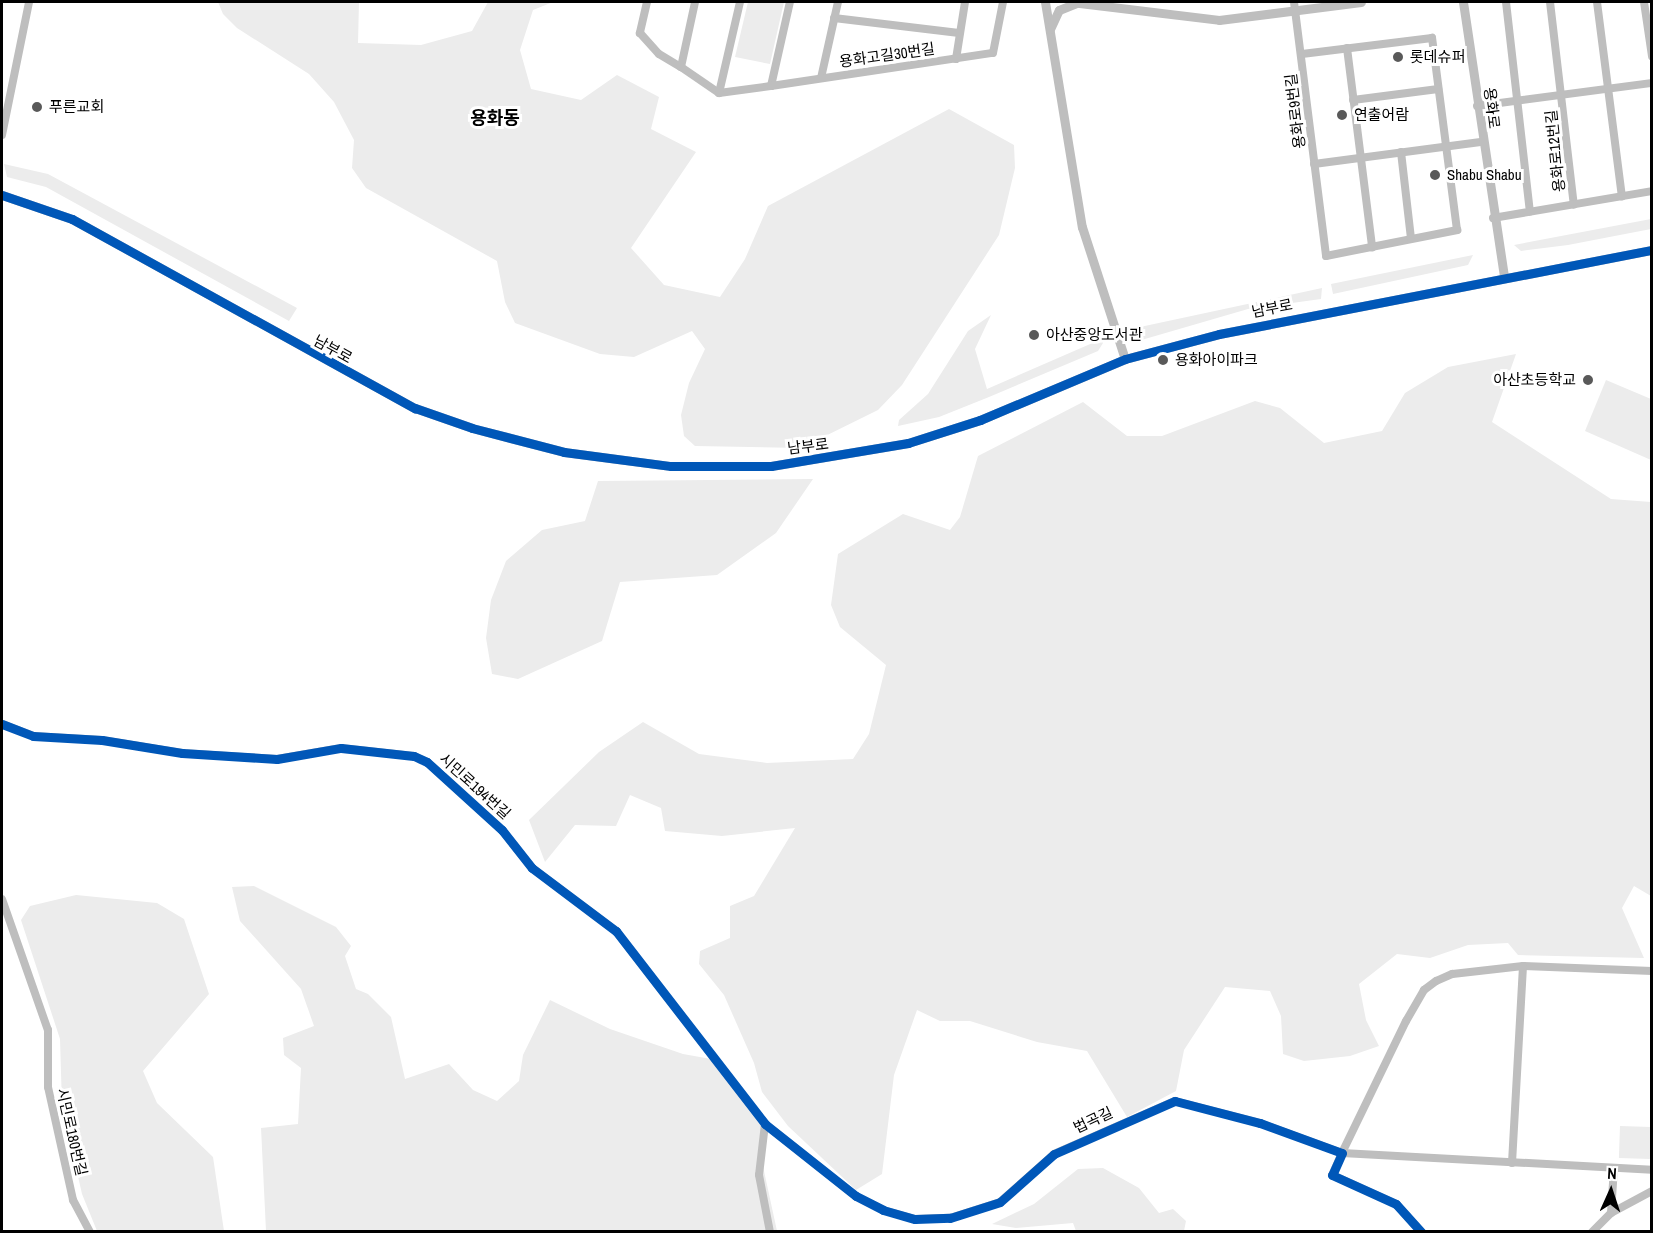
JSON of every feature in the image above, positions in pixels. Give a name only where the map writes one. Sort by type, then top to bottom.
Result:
[{"type":"street","points":[[2,133],[29,2]]},
{"type":"street","points":[[647,2],[640,33],[659,54],[718,93],[740,2]]},
{"type":"street","points":[[681,67],[695,2]]},
{"type":"street","points":[[771,86],[790,2]]},
{"type":"street","name":"용화고길30번길","points":[[822,78],[838,2]]},
{"type":"street","points":[[959,33],[964,2]]},
{"type":"street","name":"용화고길30번길","points":[[718,93],[993,53],[1003,2]]},
{"type":"street","points":[[1045,2],[1082,228],[1125,360]]},
{"type":"street","points":[[1071,2],[1219,20],[1294,6],[1361,2]]},
{"type":"street","points":[[1050,31],[1059,10],[1078,2]]},
{"type":"street","name":"용화로","points":[[1463,2],[1492,218],[1504,276]]},
{"type":"street","name":"용화로12번길","points":[[1506,2],[1530,212]]},
{"type":"street","name":"용화로12번길","points":[[1550,2],[1574,205]]},
{"type":"street","points":[[1597,2],[1622,196]]},
{"type":"street","points":[[1644,2],[1652,56]]},
{"type":"street","name":"용화로9번길","points":[[1294,6],[1302,54],[1326,256],[1457,230],[1432,38],[1302,54]]},
{"type":"street","name":"용화고길30번길","points":[[834,18],[959,33],[956,59]]},
{"type":"street","points":[[1347,48],[1372,246]]},
{"type":"street","name":"용화로12번길","points":[[1476,106],[1652,83]]},
{"type":"street","points":[[1353,100],[1438,89]]},
{"type":"street","name":"용화로9번길","points":[[1314,164],[1481,142]]},
{"type":"street","points":[[1401,152],[1411,238]]},
{"type":"street","points":[[1492,218],[1652,191]]},
{"type":"street","name":"남부로","points":[[2,195],[72,219],[415,408],[514,441],[620,462],[671,466],[771,466],[862,453],[980,420],[1125,360],[1219,334],[1504,276],[1652,250]]},
{"type":"street","name":"시민로194번길","points":[[2,724],[33,736],[102,740],[182,753],[277,759],[341,748],[414,756],[427,762],[502,830],[532,868],[616,932],[765,1124]]},
{"type":"street","name":"시민로180번길","points":[[2,899],[48,1029],[47,1076],[51,1104],[73,1200],[90,1232]]},
{"type":"street","points":[[1512,1162],[1523,966]]},
{"type":"street","points":[[1421,1232],[1396,1204],[1332,1175],[1424,990],[1452,974],[1523,966],[1652,971]]},
{"type":"street","name":"법곡길","points":[[765,1124],[856,1196],[883,1210],[915,1219],[950,1218],[1000,1202],[1054,1154],[1175,1101],[1260,1123],[1342,1154],[1614,1168]]},
{"type":"street","points":[[765,1124],[759,1175],[770,1232]]},
{"type":"street","points":[[1611,1213],[1614,1168],[1652,1170]]},
{"type":"street","points":[[1592,1232],[1611,1213],[1652,1191]]},
{"type":"shaded area","points":[[218,2],[359,2],[358,43],[421,45],[472,31],[488,2],[553,2],[533,10],[520,50],[531,89],[581,100],[617,75],[659,97],[651,129],[696,152],[631,248],[664,285],[720,297],[745,259],[768,206],[949,109],[1014,145],[1015,168],[999,235],[902,385],[878,410],[801,448],[695,446],[684,436],[681,415],[689,383],[705,349],[692,331],[634,357],[600,354],[515,323],[505,302],[497,261],[366,188],[352,168],[354,140],[334,102],[309,74],[237,28],[223,14]]},
{"type":"shaded area","points":[[748,2],[784,2],[770,64],[735,57]]},
{"type":"shaded area","points":[[4,164],[48,174],[297,308],[289,321],[46,187],[7,177]]},
{"type":"shaded area","points":[[1651,219],[1651,229],[1568,245],[1521,251],[1514,245]]},
{"type":"shaded area","points":[[1473,255],[1468,265],[1333,294],[1331,284]]},
{"type":"shaded area","points":[[1322,288],[1321,299],[1248,309],[1138,341],[1129,338],[1126,330]]},
{"type":"shaded area","points":[[991,315],[975,349],[987,389],[1104,338],[1103,343],[1098,351],[989,397],[939,417],[898,426],[899,420],[928,394],[968,331]]},
{"type":"shaded area","points":[[1516,354],[1492,422],[1611,499],[1651,502],[1651,896],[1634,886],[1622,908],[1644,958],[1518,955],[1508,943],[1468,945],[1430,958],[1397,954],[1359,984],[1366,1020],[1379,1046],[1350,1056],[1304,1061],[1283,1054],[1281,1016],[1270,991],[1225,987],[1184,1050],[1176,1091],[1127,1117],[1087,1051],[1037,1042],[970,1021],[940,1021],[917,1010],[894,1075],[882,1174],[856,1190],[788,1126],[762,1092],[754,1063],[724,995],[699,964],[700,951],[730,938],[730,906],[754,896],[795,828],[722,836],[665,831],[661,808],[630,795],[616,826],[575,825],[545,862],[529,820],[599,752],[643,722],[699,754],[767,763],[853,759],[869,734],[886,665],[840,627],[831,605],[838,554],[903,514],[950,530],[960,517],[978,456],[1083,402],[1127,436],[1162,436],[1255,401],[1280,408],[1324,443],[1382,431],[1405,393],[1448,367]]},
{"type":"shaded area","points":[[1606,380],[1651,399],[1651,460],[1585,431]]},
{"type":"shaded area","points":[[813,479],[776,533],[717,575],[620,582],[602,641],[518,679],[492,674],[486,638],[491,600],[506,561],[542,530],[585,521],[598,481]]},
{"type":"shaded area","points":[[254,886],[336,927],[351,946],[345,956],[356,989],[368,994],[391,1017],[405,1079],[449,1064],[473,1090],[497,1101],[519,1081],[523,1055],[550,1000],[610,1029],[683,1054],[711,1059],[763,1119],[761,1157],[777,1231],[266,1231],[261,1128],[298,1124],[301,1068],[284,1055],[283,1038],[314,1026],[301,989],[240,921],[232,887]]},
{"type":"shaded area","points":[[76,895],[157,903],[184,919],[209,994],[143,1071],[157,1103],[213,1157],[224,1231],[97,1231],[82,1194],[62,1106],[60,1039],[21,920],[30,906]]},
{"type":"shaded area","points":[[1620,1126],[1651,1127],[1650,1159],[1619,1158]]},
{"type":"shaded area","points":[[1103,1168],[1139,1188],[1159,1213],[1173,1209],[1186,1221],[1184,1231],[1076,1231],[1073,1223],[1016,1228],[992,1224],[1034,1204],[1078,1169]]},
{"type":"cycle path","points":[[2,195],[72,219],[415,408],[472,428],[564,452],[671,466],[771,466],[908,443],[980,420],[1125,359],[1219,334],[1652,250]]},
{"type":"cycle path","points":[[2,724],[33,736],[102,740],[182,753],[277,759],[341,748],[414,756],[427,762],[502,830],[532,868],[616,931],[765,1124],[856,1196],[883,1210],[915,1219],[950,1218],[1000,1202],[1054,1154],[1175,1101],[1260,1123],[1342,1153],[1332,1175],[1396,1204],[1421,1232]]},
{"type":"place","name":"롯데슈퍼","points":[[1398,57]]},
{"type":"place","name":"푸른교회","points":[[37,107]]},
{"type":"place","name":"연출어람","points":[[1342,115]]},
{"type":"place","name":"Shabu Shabu","points":[[1435,175]]},
{"type":"place","name":"아산중앙도서관","points":[[1034,335]]},
{"type":"place","name":"용화아이파크","points":[[1163,360]]},
{"type":"place","name":"아산초등학교","points":[[1588,380]]},
{"type":"district","name":"용화동","points":[[495,118]]}]
